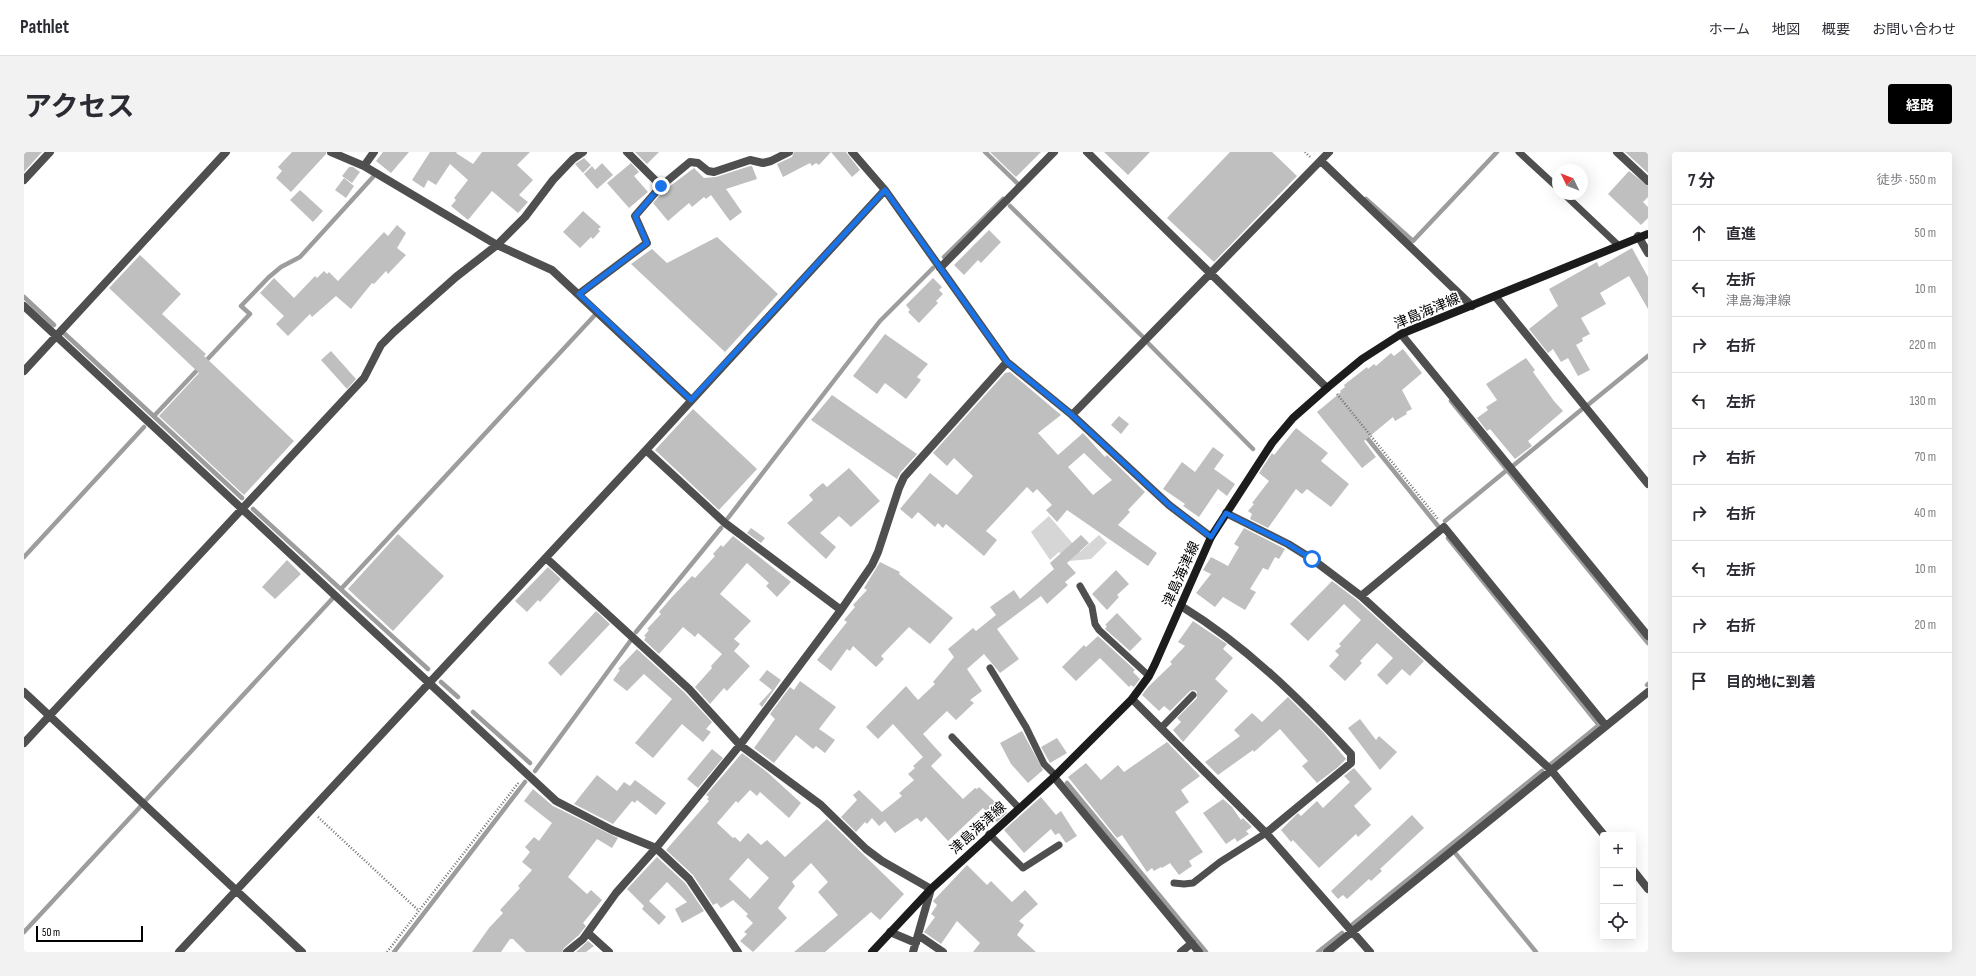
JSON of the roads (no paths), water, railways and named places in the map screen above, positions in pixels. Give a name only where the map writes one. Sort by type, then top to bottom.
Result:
[{"type":"main road","name":"津島海津線","points":[[872,952],[931,889],[989,834],[1054,776],[1132,699],[1149,676],[1211,537],[1272,444],[1293,418],[1362,360],[1401,334],[1472,306],[1638,236],[1648,234]]},
{"type":"street","points":[[24,180],[50,152]]},
{"type":"street","points":[[24,371],[226,152]]},
{"type":"street","points":[[331,152],[364,166],[497,245],[552,270],[691,400]]},
{"type":"street","points":[[364,166],[374,152]]},
{"type":"street","points":[[24,743],[364,378],[381,345],[456,277],[497,245],[525,216],[553,180],[573,159],[583,152]]},
{"type":"street","points":[[627,152],[661,186]]},
{"type":"street","points":[[579,294],[647,243],[635,216],[661,186],[690,162],[698,163],[708,171],[714,172],[750,160],[762,163],[771,161],[789,152]]},
{"type":"street","points":[[852,152],[885,190],[1007,362],[1072,415],[1169,505],[1211,537]]},
{"type":"street","points":[[940,268],[1054,152]]},
{"type":"street","points":[[1087,152],[1210,274],[1329,387]]},
{"type":"street","points":[[1072,415],[1329,152]]},
{"type":"street","points":[[1617,152],[1648,181]]},
{"type":"street","points":[[1321,161],[1472,306]]},
{"type":"street","points":[[179,952],[546,558],[885,190]]},
{"type":"street","points":[[1638,236],[1648,253]]},
{"type":"street","points":[[1495,296],[1648,484]]},
{"type":"street","points":[[24,306],[430,682],[556,801],[612,830],[656,848],[689,879],[738,952]]},
{"type":"street","points":[[1401,334],[1648,636]]},
{"type":"street","points":[[567,952],[583,939],[616,893],[656,848],[740,745],[841,610],[872,565],[904,477],[1007,362]]},
{"type":"street","points":[[646,450],[725,523],[841,610]]},
{"type":"street","points":[[1226,513],[1294,548],[1312,559],[1361,596],[1551,770],[1602,832]]},
{"type":"street","points":[[1361,596],[1444,527],[1606,726]]},
{"type":"street","points":[[546,558],[689,688],[740,745],[821,805],[866,849],[882,861],[931,889],[913,952]]},
{"type":"street","points":[[1181,606],[1213,626],[1308,708],[1351,754],[1351,763],[1266,833]]},
{"type":"street","points":[[24,692],[302,952]]},
{"type":"street","points":[[1327,952],[1648,692]]},
{"type":"street","points":[[1132,699],[1266,833],[1370,952]]},
{"type":"street","points":[[1054,776],[1199,952]]},
{"type":"street","points":[[1636,874],[1648,889]]},
{"type":"street","points":[[890,932],[917,939],[943,952]]},
{"type":"street","points":[[588,933],[609,952]]},
{"type":"street","points":[[1180,952],[1192,943]]},
{"type":"lane","points":[[1519,152],[1552,182]]},
{"type":"lane","points":[[1570,200],[1618,245]]},
{"type":"lane","points":[[1080,586],[1092,607],[1095,624],[1099,630],[1149,676]]},
{"type":"lane","points":[[990,668],[1026,727],[1044,764],[1054,776]]},
{"type":"lane","points":[[1161,728],[1193,695]]},
{"type":"lane","points":[[952,737],[1019,808]]},
{"type":"lane","points":[[1174,883],[1184,884],[1199,879],[1220,862],[1266,833]]},
{"type":"lane","points":[[989,834],[1023,868],[1059,845]]},
{"type":"waterway","points":[[985,152],[1018,184]]},
{"type":"waterway","points":[[1366,199],[1413,241],[1497,152]]},
{"type":"waterway","points":[[154,416],[250,314],[241,306],[269,277],[281,267],[300,257],[373,177]]},
{"type":"waterway","points":[[944,257],[1003,199]]},
{"type":"waterway","points":[[1010,206],[1142,336]]},
{"type":"waterway","points":[[728,518],[880,321],[933,268]]},
{"type":"waterway","points":[[24,297],[54,325]]},
{"type":"waterway","points":[[341,589],[594,316]]},
{"type":"waterway","points":[[65,334],[242,498]]},
{"type":"waterway","points":[[1149,344],[1253,449]]},
{"type":"waterway","points":[[1589,404],[1648,356]]},
{"type":"waterway","points":[[1451,401],[1648,643]]},
{"type":"waterway","points":[[1514,465],[1581,410]]},
{"type":"waterway","points":[[24,557],[144,427]]},
{"type":"waterway","points":[[1364,434],[1438,526]]},
{"type":"waterway","points":[[1445,521],[1507,470]]},
{"type":"waterway","points":[[253,509],[428,669]]},
{"type":"waterway","points":[[636,632],[721,528]]},
{"type":"waterway","points":[[1448,538],[1599,725],[1551,764]]},
{"type":"waterway","points":[[146,800],[332,599]]},
{"type":"waterway","points":[[535,771],[631,640]]},
{"type":"waterway","points":[[441,682],[458,697]]},
{"type":"waterway","points":[[473,712],[530,763]]},
{"type":"waterway","points":[[1353,924],[1542,771]]},
{"type":"waterway","points":[[394,952],[525,782]]},
{"type":"waterway","points":[[1067,783],[1206,952]]},
{"type":"waterway","points":[[24,932],[140,807]]},
{"type":"waterway","points":[[1456,854],[1536,952]]},
{"type":"waterway","points":[[1318,952],[1342,933]]}]
